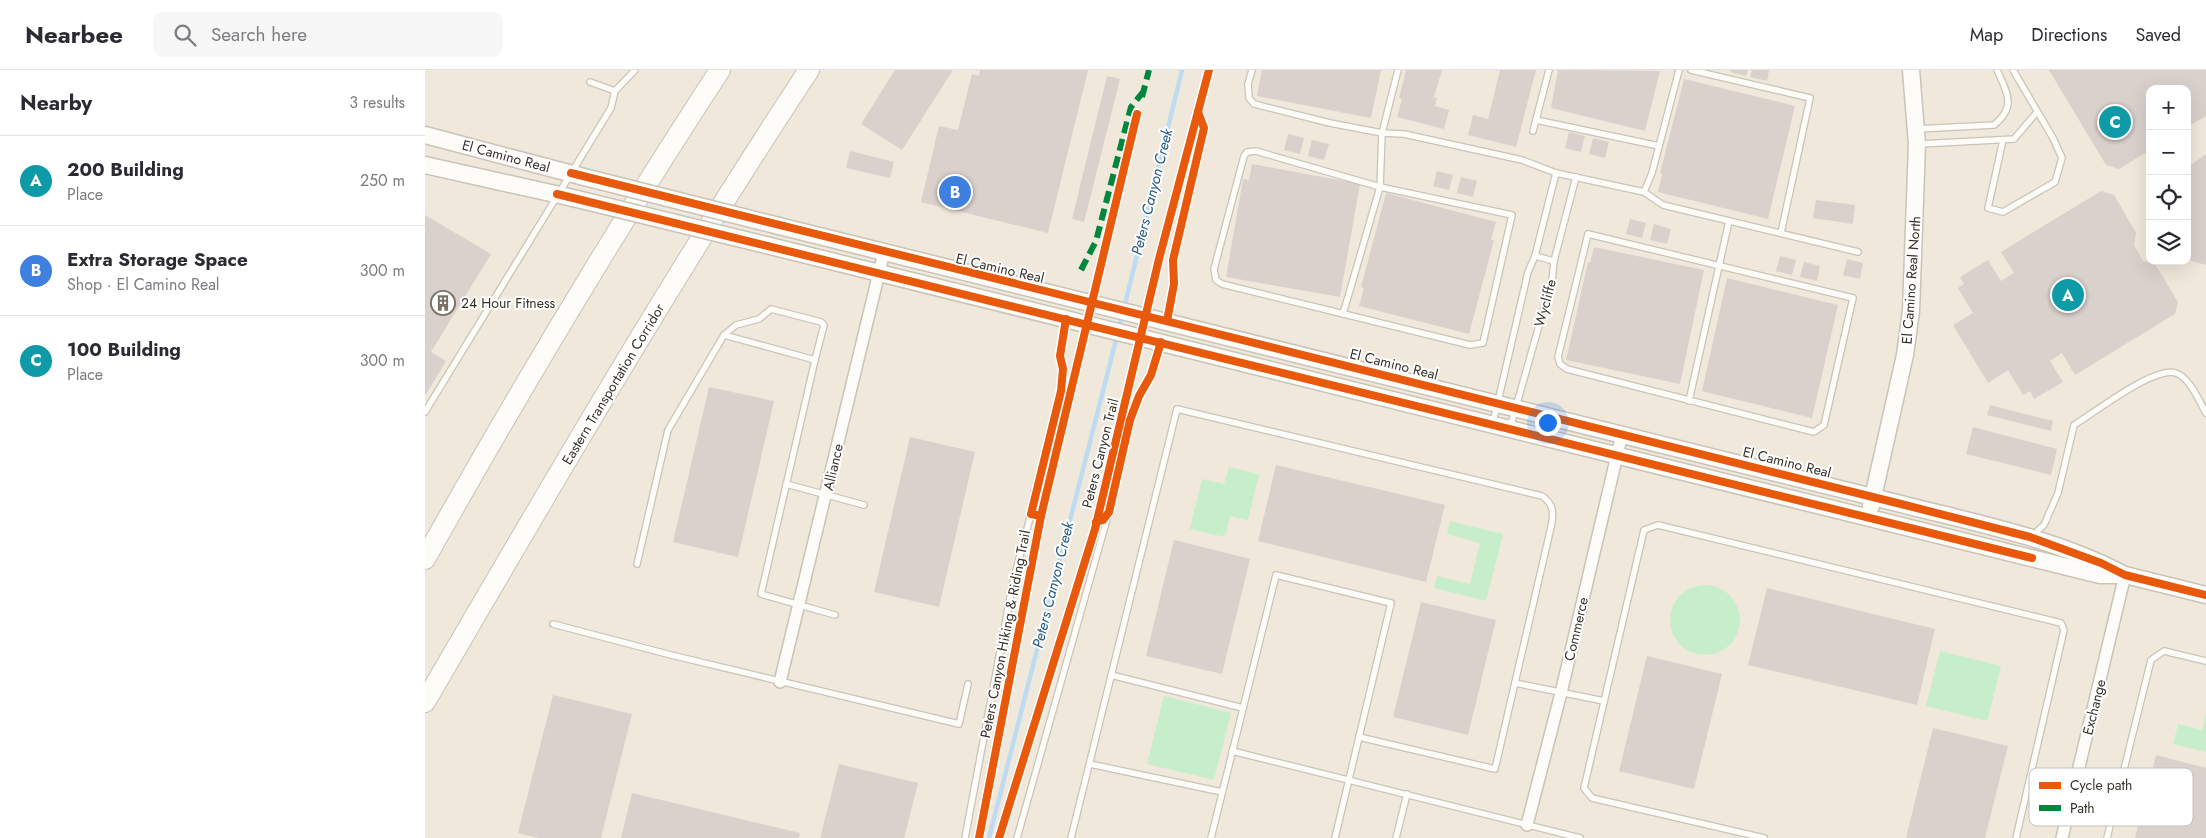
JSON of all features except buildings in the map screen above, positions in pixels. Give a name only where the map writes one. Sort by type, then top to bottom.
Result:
[{"type":"highway","points":[[425,559],[487,448],[666,153],[720,70]]},
{"type":"highway","name":"Eastern Transportation Corridor","points":[[425,702],[551,487],[736,181],[809,70]]},
{"type":"main road","name":"El Camino Real North","points":[[1868,517],[1905,355],[1911,311],[1917,137],[1911,70]]},
{"type":"main road","name":"El Camino Real","points":[[425,135],[779,226],[1873,496],[2030,538],[2101,563],[2125,575]]},
{"type":"main road","name":"El Camino Real","points":[[425,165],[565,196],[766,245],[2100,575],[2125,575],[2206,593]]},
{"type":"street","name":"Alliance","points":[[780,682],[884,252]]},
{"type":"street","name":"Commerce","points":[[1527,825],[1561,693],[1621,434]]},
{"type":"street","name":"Exchange","points":[[2079,768],[2125,575]]},
{"type":"lane","points":[[425,412],[565,196],[611,108],[615,92],[635,70]]},
{"type":"lane","points":[[1251,70],[1248,84],[1249,98],[1254,104],[1330,123],[1382,133],[1404,134],[1522,160],[1556,173],[1644,192],[1663,205],[1858,252]]},
{"type":"lane","points":[[1343,314],[1380,188],[1382,133],[1398,70]]},
{"type":"lane","points":[[1533,131],[1549,70]]},
{"type":"lane","points":[[1644,192],[1652,174],[1679,70]]},
{"type":"lane","points":[[1691,70],[1809,98],[1781,233]]},
{"type":"lane","points":[[1917,137],[1994,125],[2003,118],[2008,107],[2008,96],[1997,70]]},
{"type":"lane","points":[[2003,140],[1989,208],[2003,212],[2055,182],[2061,158],[2053,138],[2013,70]]},
{"type":"lane","points":[[590,82],[615,92]]},
{"type":"lane","points":[[1917,137],[2014,139],[2037,112]]},
{"type":"lane","points":[[1536,120],[1659,146]]},
{"type":"lane","points":[[1256,151],[1380,188],[1512,215],[1483,343],[1470,345],[1222,284],[1216,280],[1214,269],[1244,156],[1247,152],[1256,151]]},
{"type":"lane","name":"Wycliffe","points":[[1493,424],[1528,272],[1535,256],[1556,173]]},
{"type":"lane","name":"Wycliffe","points":[[1510,428],[1552,280],[1555,261],[1577,177]]},
{"type":"lane","points":[[1689,401],[1729,221]]},
{"type":"lane","points":[[1588,234],[1719,266],[1853,298],[1824,426],[1820,430],[1815,432],[1689,401],[1567,369],[1560,364],[1559,357],[1588,234]]},
{"type":"lane","points":[[1535,256],[1555,261]]},
{"type":"lane","points":[[637,564],[668,430],[724,336],[736,325],[759,319],[771,309],[821,322],[824,325],[785,484],[761,594],[835,615]]},
{"type":"lane","points":[[724,336],[815,360]]},
{"type":"lane","points":[[2030,538],[2044,525],[2058,493],[2074,426],[2142,382],[2157,375],[2177,373],[2185,379],[2206,413]]},
{"type":"lane","points":[[1071,838],[1177,409],[1542,496],[1548,500],[1553,508],[1553,517],[1495,769],[1359,737]]},
{"type":"lane","points":[[785,484],[864,505]]},
{"type":"lane","points":[[1017,838],[1109,512]]},
{"type":"lane","points":[[965,838],[1013,582],[1031,514]]},
{"type":"lane","points":[[1764,838],[1592,798],[1584,788],[1644,530],[1658,525],[2061,623],[2064,630],[2032,768]]},
{"type":"lane","points":[[1211,838],[1276,575],[1391,603],[1335,838]]},
{"type":"lane","points":[[553,624],[780,682],[959,724],[968,684]]},
{"type":"lane","points":[[2124,768],[2151,660],[2164,650],[2206,661]]},
{"type":"lane","points":[[1111,675],[1243,708]]},
{"type":"lane","points":[[1515,683],[1604,701]]},
{"type":"lane","points":[[1232,751],[1580,838]]},
{"type":"lane","points":[[1090,764],[1222,792]]},
{"type":"lane","points":[[2016,838],[2029,782]]},
{"type":"lane","points":[[1396,838],[1407,794]]},
{"type":"green space","points":[[1229,467],[1259,474],[1248,520],[1230,516],[1225,537],[1190,529],[1202,479],[1224,484]]},
{"type":"green space","points":[[1450,521],[1503,534],[1486,601],[1434,588],[1437,576],[1470,584],[1480,543],[1447,534]]},
{"type":"green space","points":[[1705,585],[1718,588],[1730,595],[1737,607],[1740,620],[1737,633],[1730,645],[1718,652],[1705,655],[1692,652],[1680,645],[1673,633],[1670,620],[1673,607],[1680,595],[1692,588]]},
{"type":"green space","points":[[1940,651],[2001,666],[1987,721],[1926,706]]},
{"type":"green space","points":[[1164,696],[1231,713],[1214,780],[1147,764]]},
{"type":"green space","points":[[2206,713],[2206,752],[2173,744],[2178,724],[2202,730]]},
{"type":"waterway","name":"Peters Canyon Creek","points":[[1119,329],[1182,70]]},
{"type":"waterway","name":"Peters Canyon Creek","points":[[989,838],[1117,336]]},
{"type":"marked path","points":[[1142,97],[1149,70]]},
{"type":"marked path","points":[[1081,270],[1096,241],[1131,107],[1143,92]]},
{"type":"cycle path","name":"Peters Canyon Trail","points":[[999,838],[1095,529],[1159,259],[1209,70]]},
{"type":"cycle path","points":[[1167,321],[1174,284],[1173,260],[1204,128],[1198,112]]},
{"type":"cycle path","name":"Peters Canyon Hiking & Riding Trail","points":[[979,838],[1041,516],[1137,114]]},
{"type":"cycle path","points":[[571,173],[2030,537],[2101,563],[2125,575],[2206,595]]},
{"type":"cycle path","points":[[557,194],[2032,558]]},
{"type":"cycle path","points":[[1041,516],[1031,514],[1061,391],[1063,369],[1060,356],[1066,319]]},
{"type":"cycle path","points":[[1096,522],[1103,520],[1109,512],[1130,420],[1139,396],[1151,375],[1161,342]]},
{"type":"place","name":"100 Building","points":[[2115,122]]},
{"type":"place","name":"Extra Storage Space","points":[[955,192]]},
{"type":"place","name":"200 Building","points":[[2068,295]]},
{"type":"place","name":"24 Hour Fitness","points":[[443,303]]}]
